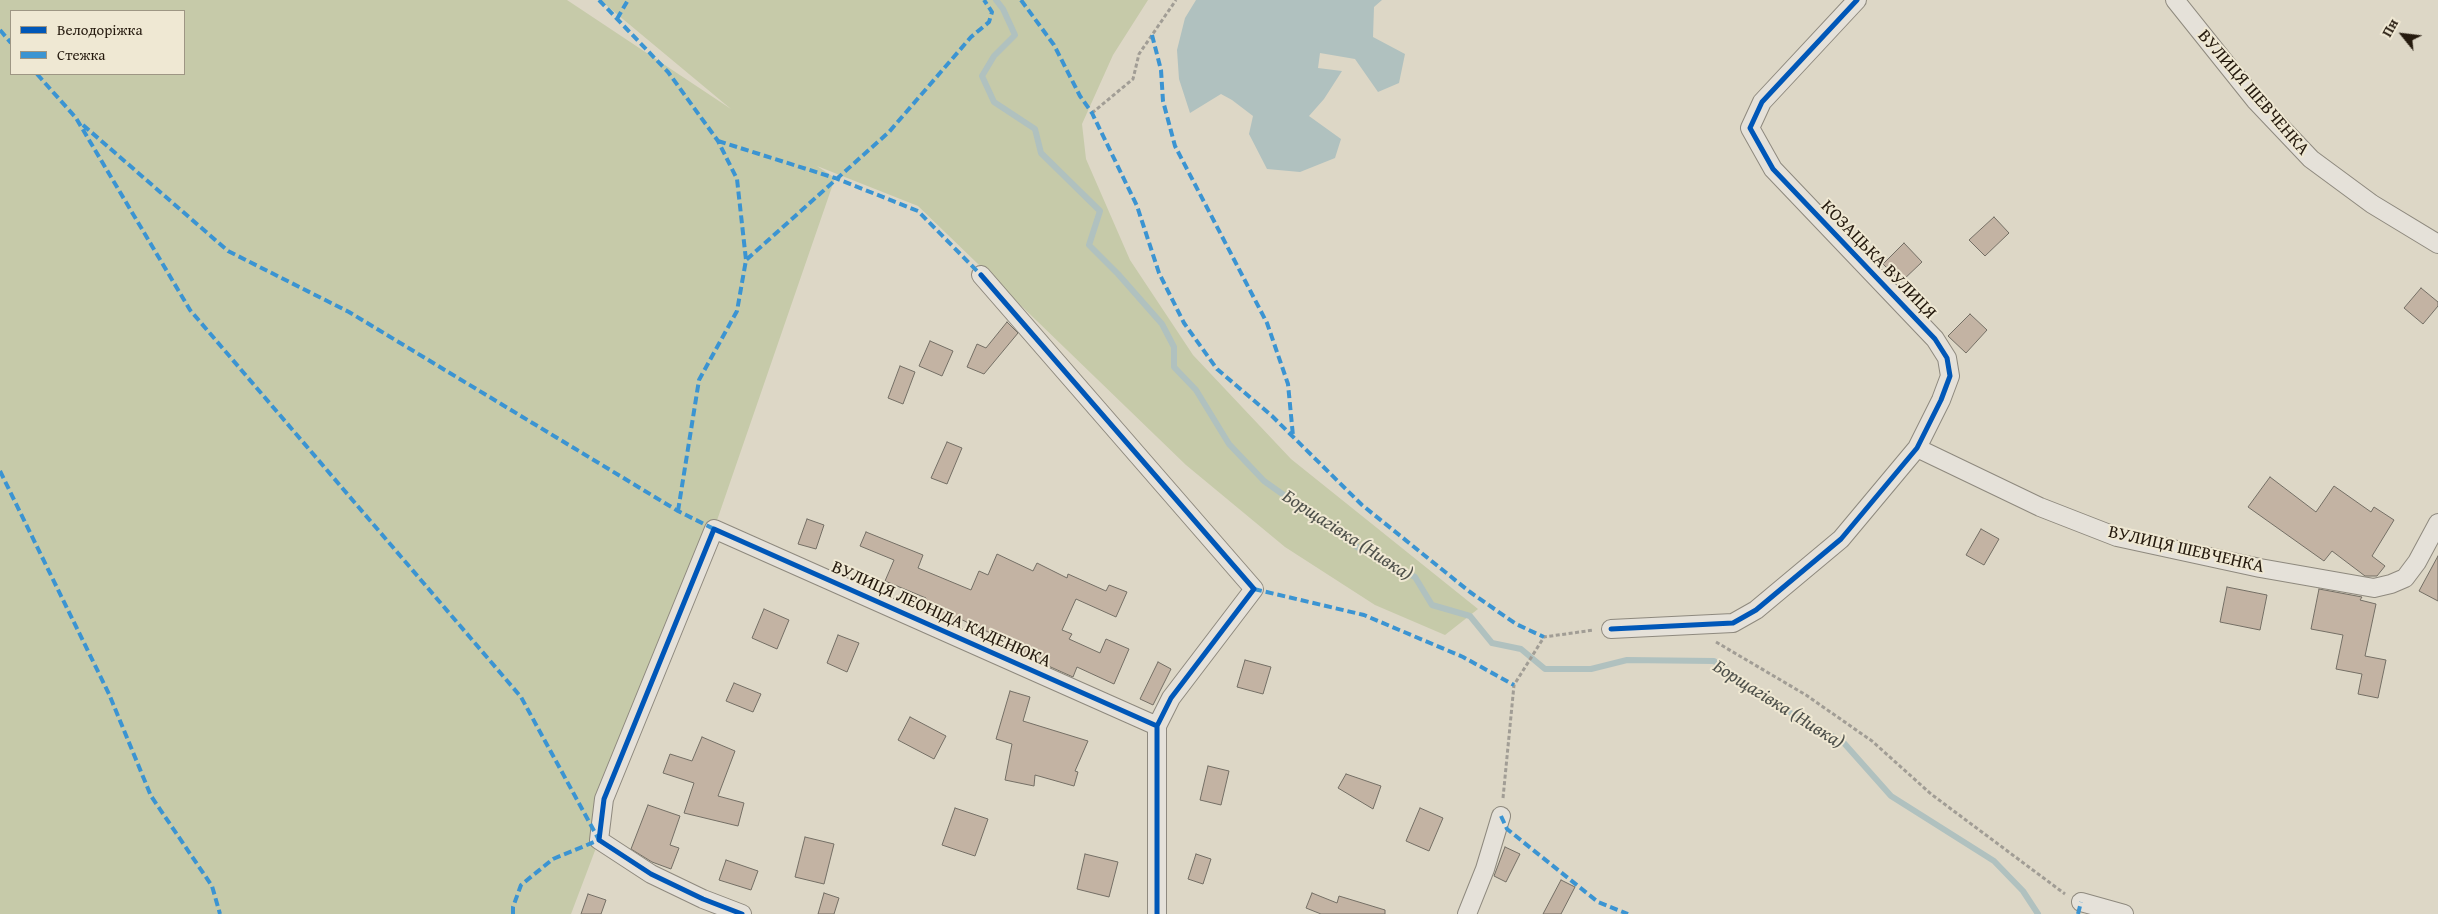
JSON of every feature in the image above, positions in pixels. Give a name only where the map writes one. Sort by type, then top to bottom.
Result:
[{"type":"street","name":"КОЗАЦЬКА ВУЛИЦЯ","points":[[1611,629],[1733,623],[1756,610],[1841,540],[1917,448],[1941,400],[1950,376],[1947,358],[1935,339],[1773,169],[1750,128],[1762,102],[1857,0]]},
{"type":"street","name":"ВУЛИЦЯ ШЕВЧЕНКА","points":[[2175,0],[2255,100],[2311,159],[2372,204],[2438,244]]},
{"type":"street","points":[[982,275],[1254,590],[1171,698],[1157,726],[1157,914]]},
{"type":"street","name":"ВУЛИЦЯ ШЕВЧЕНКА","points":[[1917,448],[2040,507],[2117,537],[2260,568],[2374,588],[2405,578],[2417,562],[2438,523]]},
{"type":"street","name":"ВУЛИЦЯ ЛЕОНІДА КАДЕНЮКА","points":[[742,914],[703,899],[651,874],[599,840],[604,799],[714,529],[1157,726]]},
{"type":"street","points":[[1467,914],[1486,870],[1501,816]]},
{"type":"street","points":[[2081,902],[2124,914]]},
{"type":"path","points":[[1092,112],[1133,79],[1139,54],[1176,0]]},
{"type":"path","points":[[1501,816],[1514,685],[1544,637],[1611,629]]},
{"type":"path","points":[[1714,641],[1806,695],[1872,741],[1930,794],[2068,896],[2081,902]]},
{"type":"green space","points":[[0,0],[567,0],[731,109],[600,0],[1148,0],[1113,55],[1082,124],[1086,159],[1130,260],[1193,355],[1291,459],[1478,609],[1445,635],[1375,605],[1285,547],[1186,465],[918,206],[817,166],[835,178],[714,529],[604,799],[599,840],[571,914],[0,914]]},
{"type":"shaded area","points":[[1196,0],[1382,0],[1374,7],[1373,37],[1405,54],[1399,83],[1378,92],[1355,59],[1320,53],[1318,68],[1342,71],[1324,99],[1309,116],[1341,139],[1335,158],[1300,172],[1267,169],[1249,134],[1253,116],[1232,100],[1221,94],[1190,113],[1179,79],[1177,50],[1185,18]]},
{"type":"building","points":[[1994,217],[2009,233],[1985,256],[1969,240]]},
{"type":"building","points":[[1904,243],[1922,262],[1901,282],[1883,264]]},
{"type":"building","points":[[2421,288],[2438,302],[2438,306],[2423,324],[2404,308]]},
{"type":"building","points":[[1970,314],[1987,330],[1966,353],[1948,336]]},
{"type":"building","points":[[1007,322],[1018,333],[984,374],[967,367],[977,344],[986,348]]},
{"type":"building","points":[[930,341],[953,351],[942,376],[919,366]]},
{"type":"building","points":[[900,366],[915,372],[903,404],[888,398]]},
{"type":"building","points":[[947,442],[962,448],[947,484],[931,478]]},
{"type":"building","points":[[2270,477],[2316,512],[2334,486],[2371,512],[2374,507],[2394,520],[2372,556],[2385,566],[2377,576],[2365,576],[2332,551],[2324,561],[2248,507]]},
{"type":"building","points":[[807,519],[824,525],[816,549],[798,544]]},
{"type":"building","points":[[1981,529],[1999,539],[1984,565],[1966,555]]},
{"type":"building","points":[[866,532],[923,555],[918,568],[971,590],[979,571],[988,575],[997,554],[1033,571],[1037,563],[1067,578],[1068,574],[1106,591],[1109,585],[1127,592],[1116,617],[1076,599],[1062,630],[1072,634],[1069,639],[1100,653],[1106,639],[1129,649],[1114,684],[1077,667],[1073,677],[997,643],[999,637],[958,618],[955,624],[921,609],[926,598],[885,581],[894,560],[860,546]]},
{"type":"building","points":[[2438,556],[2438,601],[2419,591]]},
{"type":"building","points":[[2227,587],[2267,595],[2260,630],[2220,622]]},
{"type":"building","points":[[2319,589],[2362,597],[2360,600],[2376,604],[2365,656],[2386,660],[2378,698],[2358,694],[2362,674],[2336,669],[2343,635],[2311,629]]},
{"type":"building","points":[[764,609],[789,620],[777,649],[752,638]]},
{"type":"building","points":[[838,635],[859,643],[847,672],[827,663]]},
{"type":"building","points":[[1245,660],[1271,667],[1263,694],[1237,687]]},
{"type":"building","points":[[1158,662],[1171,669],[1153,705],[1140,699]]},
{"type":"building","points":[[734,683],[761,694],[753,712],[726,701]]},
{"type":"building","points":[[1010,691],[1030,697],[1023,721],[1088,741],[1075,771],[1078,772],[1074,786],[1035,775],[1034,786],[1005,780],[1012,744],[996,739]]},
{"type":"building","points":[[910,717],[946,736],[934,759],[898,740]]},
{"type":"building","points":[[702,737],[735,751],[718,796],[744,803],[738,826],[684,813],[694,783],[663,773],[670,754],[692,761]]},
{"type":"building","points":[[1208,766],[1229,771],[1221,805],[1200,800]]},
{"type":"building","points":[[1346,774],[1381,786],[1373,809],[1338,788]]},
{"type":"building","points":[[648,805],[680,816],[670,845],[679,848],[671,869],[652,862],[631,849]]},
{"type":"building","points":[[955,808],[988,819],[975,856],[942,845]]},
{"type":"building","points":[[1420,808],[1443,818],[1429,851],[1406,841]]},
{"type":"building","points":[[805,837],[834,844],[824,884],[795,877]]},
{"type":"building","points":[[1505,847],[1520,854],[1506,882],[1494,876]]},
{"type":"building","points":[[1085,854],[1118,862],[1109,897],[1077,889]]},
{"type":"building","points":[[1196,854],[1211,859],[1203,884],[1188,879]]},
{"type":"building","points":[[726,860],[758,871],[751,890],[719,880]]},
{"type":"building","points":[[1561,880],[1575,887],[1561,914],[1543,914]]},
{"type":"building","points":[[824,893],[839,898],[834,914],[818,914]]},
{"type":"building","points":[[1312,893],[1337,903],[1339,896],[1385,910],[1385,914],[1321,914],[1306,908]]},
{"type":"building","points":[[588,894],[606,900],[601,914],[581,914]]},
{"type":"waterway","name":"Борщагівка (Нивка)","points":[[996,0],[1003,9],[1015,35],[994,56],[982,76],[994,102],[1035,129],[1041,153],[1100,211],[1089,245],[1118,274],[1162,324],[1174,347],[1174,367],[1196,390],[1229,444],[1264,481],[1360,549],[1415,577],[1432,605],[1470,616],[1492,643],[1521,649],[1545,669],[1591,669],[1627,660],[1714,661],[1769,701],[1843,742],[1891,796],[1994,861],[2023,891],[2038,914]]},
{"type":"marked path","points":[[599,0],[668,72],[718,141],[737,179],[746,260]]},
{"type":"marked path","points":[[617,19],[628,0]]},
{"type":"marked path","points":[[678,511],[699,380],[737,311],[746,260],[889,132],[971,37],[989,22],[992,12],[984,0]]},
{"type":"marked path","points":[[1021,0],[1054,45],[1080,96],[1092,113],[1137,206],[1159,273],[1184,323],[1217,369],[1272,416],[1362,505],[1470,592],[1516,624],[1544,637]]},
{"type":"marked path","points":[[0,30],[10,42]]},
{"type":"marked path","points":[[1152,35],[1161,70],[1163,101],[1175,146],[1267,323],[1288,384],[1293,436]]},
{"type":"marked path","points":[[38,75],[76,118],[190,310],[521,697],[599,840],[553,859],[521,885],[513,907],[513,914]]},
{"type":"marked path","points":[[83,125],[228,251],[349,312],[678,511],[714,529]]},
{"type":"marked path","points":[[718,141],[835,178],[918,211],[981,275]]},
{"type":"marked path","points":[[0,471],[109,694],[151,796],[212,886],[220,914]]},
{"type":"marked path","points":[[1254,589],[1364,615],[1463,657],[1514,685]]},
{"type":"marked path","points":[[1501,816],[1507,829],[1598,902],[1628,914]]},
{"type":"marked path","points":[[2078,914],[2081,902]]},
{"type":"cycle path","points":[[1611,629],[1733,623],[1756,610],[1841,539],[1917,448],[1941,400],[1950,376],[1947,358],[1935,339],[1773,169],[1750,128],[1762,102],[1857,0]]},
{"type":"cycle path","points":[[981,275],[1254,589],[1171,698],[1157,726],[1157,914]]},
{"type":"cycle path","points":[[742,914],[703,899],[651,874],[599,840],[604,799],[714,529],[1157,726]]}]
